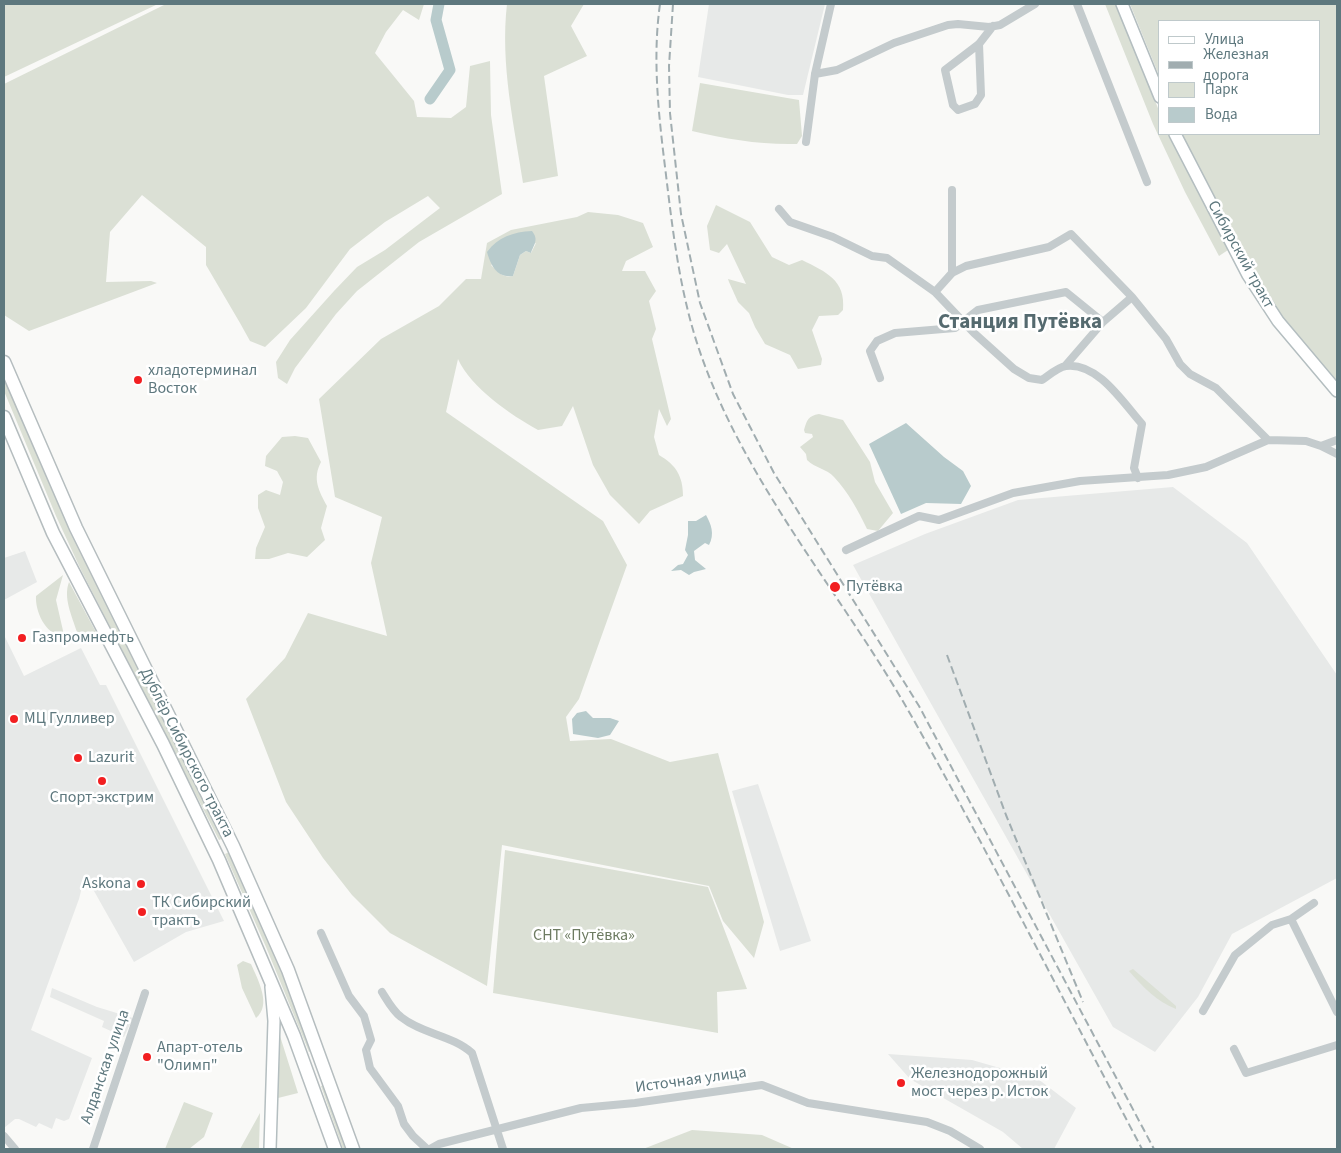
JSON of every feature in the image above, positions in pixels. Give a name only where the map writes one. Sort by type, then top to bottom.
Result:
[{"type":"main road","points":[[1122,4],[1158,92]]},
{"type":"main road","name":"Сибирский тракт","points":[[1176,135],[1248,275],[1278,321],[1337,391]]},
{"type":"main road","name":"Дублёр Сибирского тракта","points":[[4,362],[76,528],[252,890],[308,1021],[353,1149]]},
{"type":"main road","name":"Дублёр Сибирского тракта","points":[[4,418],[53,532],[163,744],[220,860],[270,978],[335,1149]]},
{"type":"main road","points":[[270,978],[274,1021],[270,1149]]},
{"type":"street","points":[[806,142],[815,74],[831,4]]},
{"type":"street","points":[[815,74],[837,70],[894,43],[948,25],[993,26],[1010,20],[1035,4]]},
{"type":"street","points":[[1077,4],[1147,182]]},
{"type":"street","points":[[979,44],[980,98],[975,104],[956,109],[945,70],[979,44],[993,26]]},
{"type":"street","points":[[952,190],[952,272]]},
{"type":"street","points":[[779,209],[790,222],[833,237],[872,256],[887,258],[935,292],[992,349],[1014,369],[1029,378],[1042,380],[1065,366],[1102,322],[1132,297]]},
{"type":"street","points":[[935,292],[952,272],[966,266],[1049,247],[1070,234],[1132,297],[1166,339],[1180,364],[1190,374],[1216,388],[1268,440]]},
{"type":"street","points":[[880,378],[870,351],[878,342],[895,333],[955,328],[978,310],[1066,292],[1102,322]]},
{"type":"street","points":[[1065,366],[1088,370],[1108,384],[1142,424],[1134,468],[1138,478]]},
{"type":"street","points":[[846,550],[919,516],[939,520],[1013,493],[1080,481],[1168,475],[1206,467],[1268,440],[1306,441],[1337,454]]},
{"type":"street","points":[[1321,446],[1337,440]]},
{"type":"street","points":[[1203,1011],[1235,955],[1272,925],[1291,919],[1314,904]]},
{"type":"street","points":[[1291,919],[1337,1012]]},
{"type":"street","points":[[321,933],[349,996],[364,1016],[371,1040],[366,1050],[370,1068],[398,1106],[408,1130],[429,1149]]},
{"type":"street","points":[[382,992],[400,1017],[417,1027],[464,1045],[472,1052],[503,1149]]},
{"type":"street","name":"Алданская улица","points":[[93,1149],[145,993]]},
{"type":"street","points":[[1234,1049],[1246,1073],[1337,1044]]},
{"type":"street","name":"Источная улица","points":[[429,1149],[439,1144],[581,1108],[635,1103],[762,1085],[808,1103],[927,1122],[950,1131],[980,1149]]},
{"type":"street","points":[[4,1136],[15,1149]]},
{"type":"shaded area","points":[[709,4],[825,4],[803,95],[788,95],[698,77]]},
{"type":"shaded area","points":[[1173,487],[1247,543],[1337,675],[1337,878],[1232,934],[1198,997],[1155,1052],[1113,1027],[853,565],[925,534],[1018,500]]},
{"type":"shaded area","points":[[25,551],[37,582],[4,600],[4,558]]},
{"type":"shaded area","points":[[4,635],[24,676],[81,648],[100,685],[106,685],[224,921],[186,932],[134,962],[85,875],[79,899],[31,1030],[92,1058],[69,1119],[64,1121],[56,1118],[52,1129],[39,1123],[36,1127],[19,1119],[15,1119],[4,1128]]},
{"type":"shaded area","points":[[758,784],[811,941],[780,951],[732,791]]},
{"type":"shaded area","points":[[52,988],[97,1007],[133,1018],[124,1037],[102,1027],[104,1021],[50,997]]},
{"type":"shaded area","points":[[888,1054],[972,1060],[1038,1079],[1076,1108],[1054,1149],[1023,1149],[1003,1132],[910,1079]]},
{"type":"green space","points":[[4,4],[158,4],[4,77]]},
{"type":"green space","points":[[166,4],[424,4],[419,20],[403,10],[386,32],[375,53],[414,101],[417,117],[451,118],[466,107],[470,66],[490,61],[491,115],[502,194],[419,242],[357,291],[336,314],[295,368],[287,384],[278,378],[276,362],[290,340],[357,267],[385,250],[440,208],[428,196],[385,222],[350,249],[306,308],[265,347],[250,341],[206,265],[206,247],[142,195],[110,232],[106,282],[151,281],[157,283],[29,331],[4,315],[4,84]]},
{"type":"green space","points":[[507,4],[584,4],[571,26],[587,56],[544,76],[558,176],[523,183],[509,94],[505,49]]},
{"type":"green space","points":[[1105,4],[1115,4],[1158,108],[1158,135]]},
{"type":"green space","points":[[1130,4],[1337,4],[1337,381],[1284,319],[1254,272],[1183,135],[1321,135],[1321,20],[1158,20],[1158,73]]},
{"type":"green space","points":[[700,83],[799,100],[802,136],[797,144],[770,144],[692,131]]},
{"type":"green space","points":[[1158,135],[1170,135],[1228,250],[1219,256],[1185,192]]},
{"type":"green space","points":[[716,205],[750,222],[772,257],[789,265],[802,260],[826,273],[838,284],[843,300],[843,310],[838,315],[819,316],[812,330],[822,359],[821,365],[798,369],[790,355],[765,344],[749,313],[738,302],[729,282],[728,279],[746,284],[727,244],[719,253],[710,250],[707,226]]},
{"type":"green space","points":[[588,212],[618,215],[643,223],[653,247],[626,261],[622,271],[645,271],[656,291],[649,301],[656,329],[652,339],[671,419],[667,426],[659,409],[654,437],[659,455],[674,467],[680,477],[683,496],[650,511],[639,524],[610,495],[593,465],[573,406],[562,426],[538,430],[493,400],[472,380],[458,359],[446,412],[603,521],[627,565],[579,699],[566,717],[570,741],[611,739],[670,762],[718,753],[764,922],[754,958],[723,921],[709,886],[502,845],[487,986],[390,933],[352,895],[323,858],[286,802],[246,699],[285,658],[308,613],[387,636],[371,563],[382,517],[335,497],[319,399],[381,339],[439,306],[466,279],[481,279],[487,243],[511,230],[577,217]],"holes":[[[536,243],[531,253],[526,251],[520,255],[513,276],[503,275],[491,265]]]},
{"type":"green space","points":[[4,375],[75,541],[224,838],[219,840],[81,570],[56,516],[4,391]]},
{"type":"green space","points":[[819,414],[843,420],[870,462],[875,482],[893,513],[878,531],[867,529],[839,483],[831,474],[807,460],[806,454],[800,447],[813,437],[812,434],[805,433],[807,421],[810,417]]},
{"type":"green space","points":[[282,437],[308,438],[321,462],[318,468],[317,479],[319,490],[327,506],[321,528],[325,540],[307,557],[288,553],[269,559],[255,559],[256,548],[265,527],[258,508],[258,495],[266,490],[280,495],[283,482],[277,471],[265,466],[266,456]]},
{"type":"green space","points":[[63,575],[56,600],[64,635],[58,635],[52,632],[43,622],[37,609],[36,596]]},
{"type":"green space","points":[[69,582],[97,634],[77,632],[68,601],[67,588]]},
{"type":"green space","name":"СНТ «Путёвка»","points":[[505,850],[708,887],[747,989],[717,992],[718,1033],[493,993]]},
{"type":"green space","points":[[231,851],[273,946],[314,1050],[309,1052],[225,854]]},
{"type":"green space","points":[[243,961],[251,964],[262,992],[263,1006],[261,1013],[256,1018],[242,988],[237,965]]},
{"type":"green space","points":[[1133,969],[1176,1006],[1176,1009],[1156,998],[1145,988],[1129,971]]},
{"type":"green space","points":[[280,1036],[298,1093],[278,1098]]},
{"type":"green space","points":[[326,1084],[349,1149],[343,1149],[321,1086]]},
{"type":"green space","points":[[184,1102],[213,1113],[204,1137],[189,1149],[165,1149]]},
{"type":"green space","points":[[260,1113],[259,1149],[240,1149]]},
{"type":"green space","points":[[692,1130],[762,1135],[794,1149],[643,1149]]},
{"type":"water","points":[[532,231],[536,240],[531,253],[526,251],[520,255],[513,276],[499,273],[493,266],[487,252],[506,236]]},
{"type":"water","points":[[906,423],[944,457],[963,471],[971,486],[961,504],[926,503],[901,514],[869,444]]},
{"type":"water","points":[[706,515],[712,529],[711,541],[709,545],[705,543],[694,551],[695,560],[706,569],[689,575],[681,570],[671,571],[678,565],[683,564],[688,555],[685,550],[688,521],[696,521]]},
{"type":"water","points":[[586,711],[593,718],[610,718],[619,721],[610,735],[598,738],[573,734],[572,719],[577,713]]},
{"type":"waterway","points":[[430,99],[450,70],[436,20],[439,4]]},
{"type":"railway","points":[[660,4],[657,90],[663,154],[675,241],[682,285],[692,328],[718,398],[768,492],[885,672],[942,770],[1142,1149]]},
{"type":"railway","points":[[673,4],[669,66],[670,113],[681,214],[700,303],[733,394],[774,473],[919,706],[1154,1149]]},
{"type":"railway","points":[[947,655],[1006,815],[1083,1002]]},
{"type":"place","name":"хладотерминал Восток","points":[[138,380]]},
{"type":"place","name":"Путёвка","points":[[835,587]]},
{"type":"place","name":"Газпромнефть","points":[[22,638]]},
{"type":"place","name":"МЦ Гулливер","points":[[14,719]]},
{"type":"place","name":"Lazurit","points":[[78,758]]},
{"type":"place","name":"Спорт-экстрим","points":[[102,781]]},
{"type":"place","name":"Askona","points":[[141,884]]},
{"type":"place","name":"ТК Сибирский трактъ","points":[[142,912]]},
{"type":"place","name":"Апарт-отель \"Олимп\"","points":[[147,1057]]},
{"type":"place","name":"Железнодорожный мост через р. Исток","points":[[901,1083]]},
{"type":"district","name":"Станция Путёвка","points":[[1020,323]]}]
